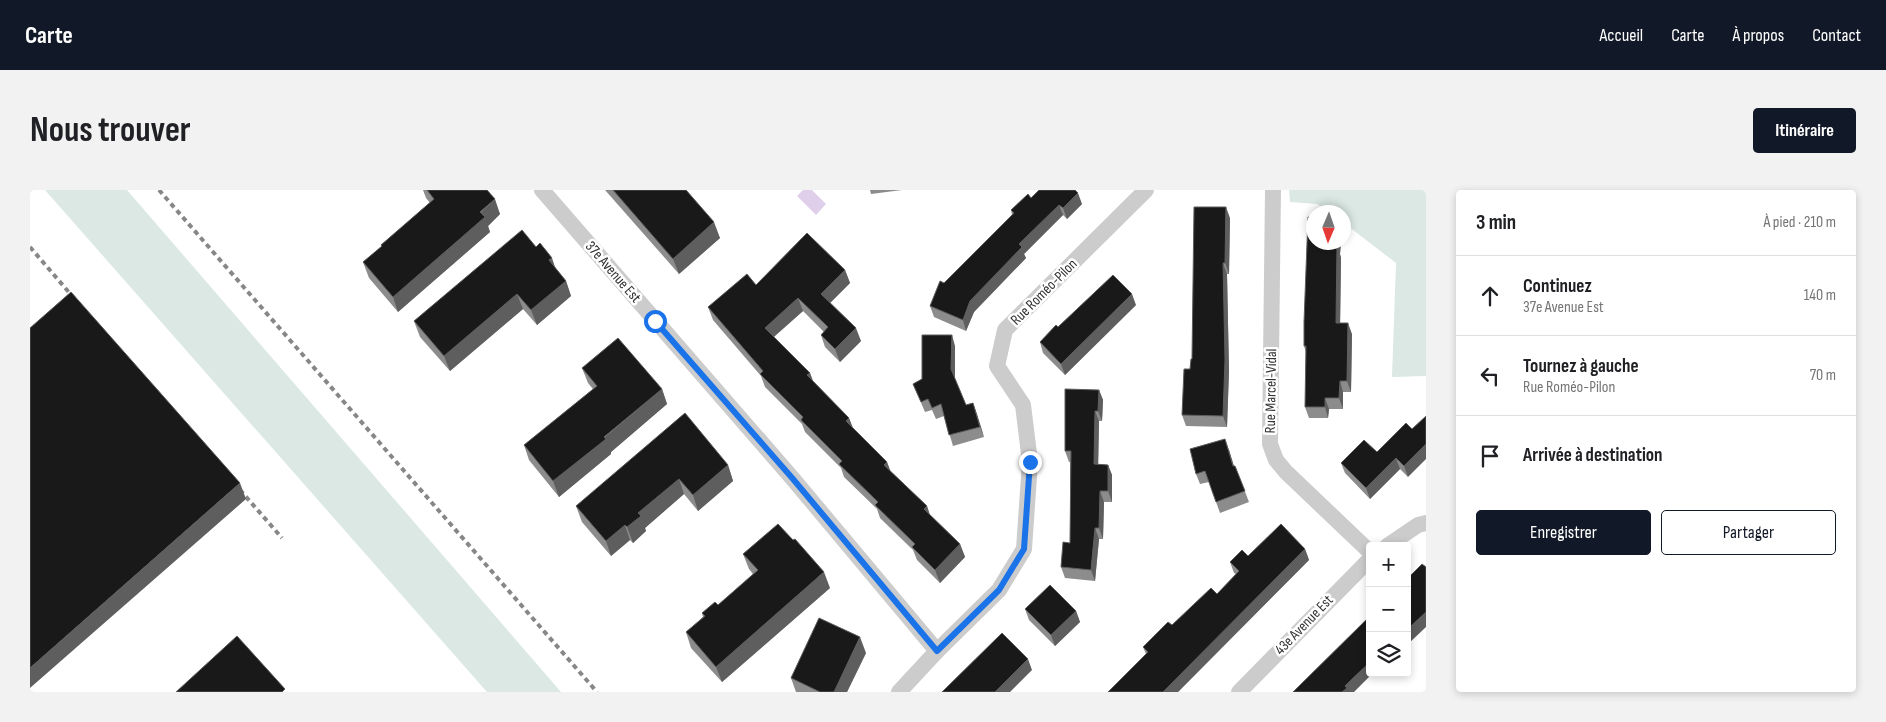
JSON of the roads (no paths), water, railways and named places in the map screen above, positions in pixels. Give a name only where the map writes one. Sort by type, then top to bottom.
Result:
[{"type":"street","name":"37e Avenue Est","points":[[542,190],[793,479],[937,651]]},
{"type":"street","name":"Rue Roméo-Pilon","points":[[899,692],[937,651],[999,590],[1024,549],[1030,462],[1023,405],[997,366],[1005,330],[1146,190]]},
{"type":"street","name":"Rue Marcel-Vidal","points":[[1272,190],[1270,444],[1276,460],[1286,472],[1366,548]]},
{"type":"street","points":[[1393,542],[1418,525],[1426,523]]},
{"type":"street","name":"43e Avenue Est","points":[[1239,692],[1366,563]]},
{"type":"railway","points":[[159,190],[597,692]]},
{"type":"railway","points":[[30,247],[79,304]]},
{"type":"railway","points":[[234,483],[282,538]]}]
